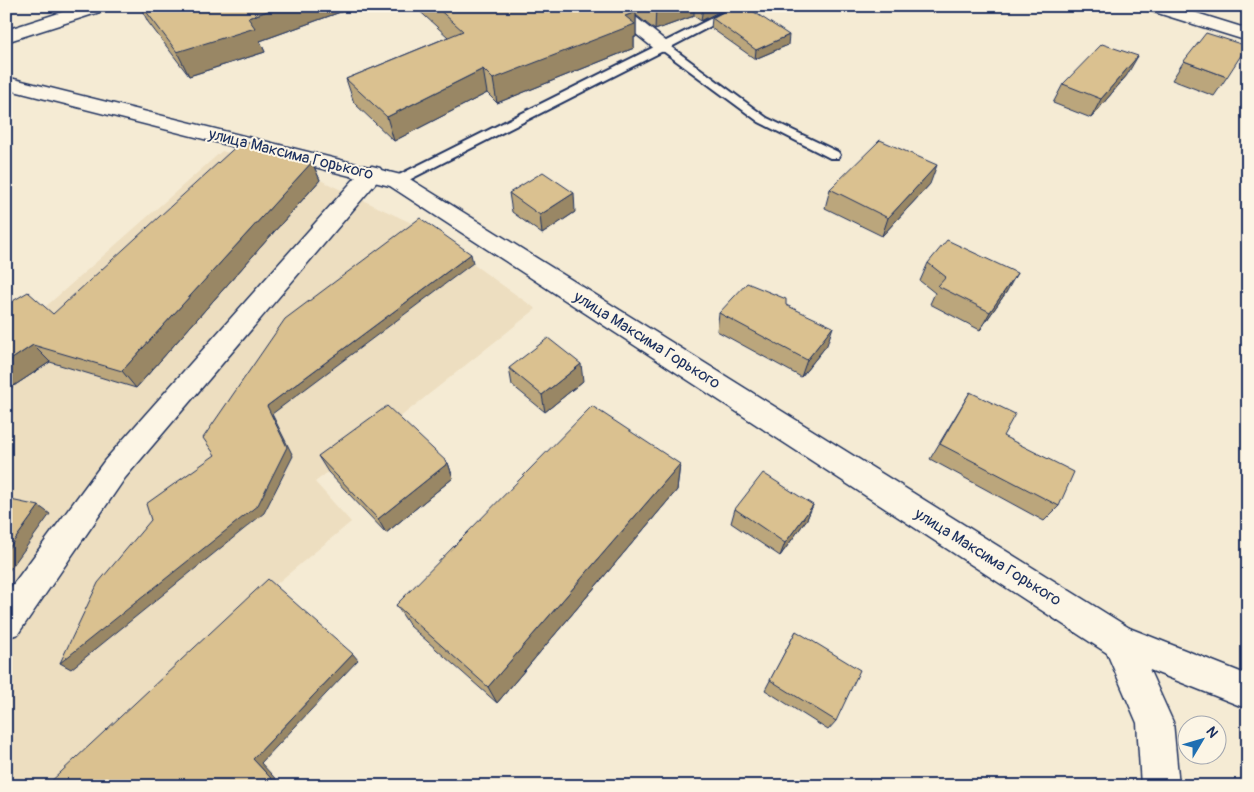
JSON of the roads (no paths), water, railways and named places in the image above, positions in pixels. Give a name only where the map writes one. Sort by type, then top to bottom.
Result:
[{"type":"street","points":[[6,36],[100,6]]},
{"type":"street","points":[[610,6],[663,46]]},
{"type":"street","points":[[1154,6],[1248,35]]},
{"type":"street","name":"улица Максима Горького","points":[[6,84],[384,177],[1119,641],[1248,692]]},
{"type":"street","points":[[6,622],[115,469],[384,177]]},
{"type":"street","points":[[1119,641],[1156,722],[1160,786]]},
{"type":"lane","points":[[384,177],[744,6]]},
{"type":"lane","points":[[663,46],[763,120],[834,155]]}]
